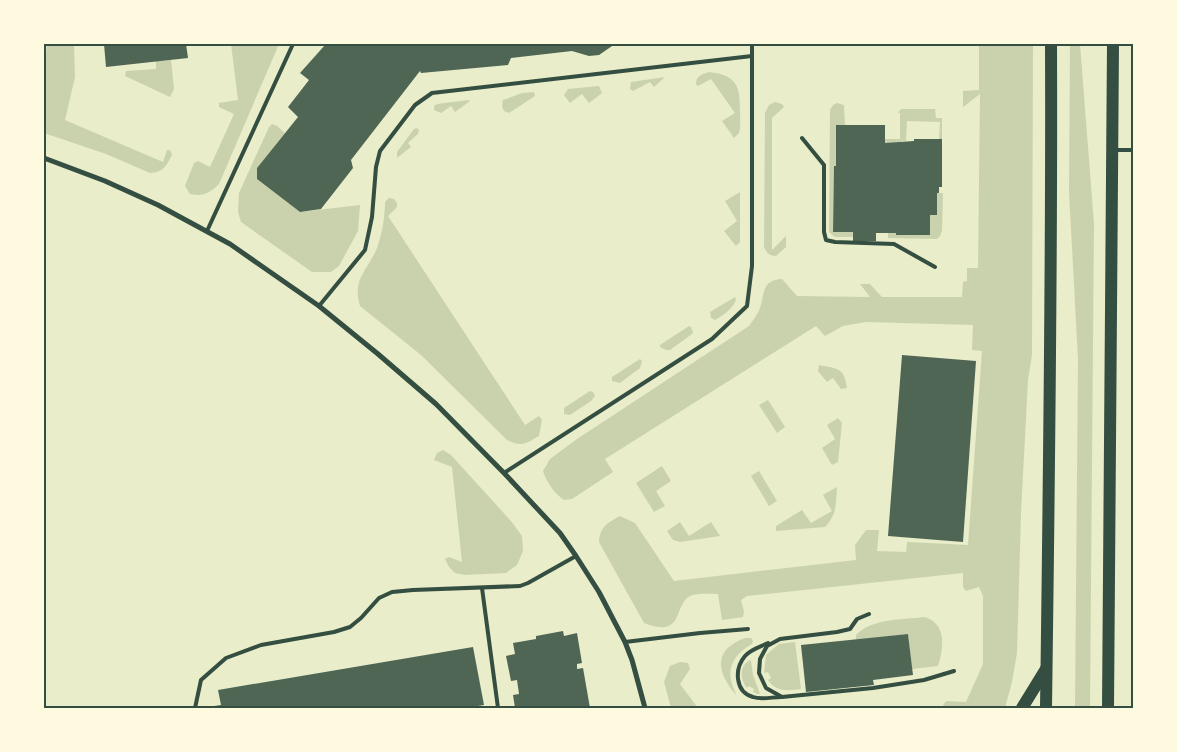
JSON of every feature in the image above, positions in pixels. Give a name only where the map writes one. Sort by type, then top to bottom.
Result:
[{"type":"main road","points":[[1046,708],[1049,357],[1052,292],[1051,44]]},
{"type":"main road","points":[[1108,708],[1113,44]]},
{"type":"main road","points":[[1022,708],[1047,666]]},
{"type":"street","points":[[44,158],[105,181],[149,201],[230,244],[319,306],[436,404],[560,533],[576,556],[599,592],[625,642],[645,708]]},
{"type":"lane","points":[[207,231],[293,44]]},
{"type":"lane","points":[[504,473],[712,339],[747,306],[752,266],[752,44]]},
{"type":"lane","points":[[319,306],[365,250],[372,217],[376,167],[380,151],[415,105],[432,92],[752,56]]},
{"type":"lane","points":[[802,138],[824,165],[824,232],[826,240],[894,244],[935,267]]},
{"type":"lane","points":[[1113,150],[1133,150]]},
{"type":"lane","points":[[195,708],[201,680],[226,658],[261,645],[334,632],[350,627],[379,598],[392,592],[520,586],[576,556]]},
{"type":"lane","points":[[482,588],[498,708]]},
{"type":"lane","points":[[869,614],[858,619],[850,629],[780,639],[753,649],[739,665],[737,677],[742,690],[753,698],[782,697],[924,680],[954,671]]},
{"type":"lane","points":[[625,642],[700,632],[748,629]]},
{"type":"lane","points":[[780,639],[767,646],[760,659],[759,673],[766,688],[782,697]]},
{"type":"green space","points":[[47,44],[74,44],[75,77],[65,120],[163,162],[167,150],[170,150],[172,155],[164,168],[150,173],[106,154],[44,133],[44,75]]},
{"type":"green space","points":[[231,44],[279,44],[219,184],[206,194],[190,194],[185,186],[194,163],[198,161],[210,167],[234,114],[219,107],[219,103],[238,100]]},
{"type":"green space","points":[[979,44],[1033,44],[1032,355],[1028,380],[1021,513],[1017,653],[1005,708],[945,708],[943,705],[946,701],[966,702],[983,664],[983,596],[979,587],[966,591],[963,587],[963,573],[747,596],[741,600],[744,612],[743,617],[722,620],[718,594],[696,594],[685,600],[672,624],[666,627],[657,627],[644,623],[599,542],[605,526],[620,516],[635,523],[674,581],[856,560],[855,545],[866,530],[879,530],[877,551],[906,552],[907,542],[968,545],[982,351],[972,350],[973,325],[866,322],[843,326],[825,336],[816,326],[605,459],[613,472],[572,499],[564,500],[557,494],[549,484],[543,471],[550,459],[577,439],[749,326],[757,315],[765,288],[771,282],[782,279],[797,296],[870,297],[860,284],[870,284],[882,297],[962,297],[963,282],[967,281],[967,268],[978,268],[980,94],[963,107],[963,91],[979,90]]},
{"type":"green space","points":[[1070,44],[1080,44],[1094,224],[1090,708],[1075,708],[1078,359],[1069,192]]},
{"type":"green space","points":[[171,60],[174,89],[170,97],[125,76],[126,71],[156,69],[156,61]]},
{"type":"green space","points":[[709,72],[732,79],[738,89],[740,126],[739,133],[734,138],[722,121],[735,113],[711,79],[698,86],[696,84],[698,77]]},
{"type":"green space","points":[[665,77],[654,87],[650,82],[633,91],[630,89],[631,82]]},
{"type":"green space","points":[[599,86],[602,93],[589,103],[582,94],[570,103],[564,95],[568,89]]},
{"type":"green space","points":[[534,92],[535,96],[509,113],[504,111],[502,106],[503,100],[522,93]]},
{"type":"green space","points":[[469,100],[455,112],[451,106],[441,113],[434,110],[434,106],[437,104]]},
{"type":"green space","points":[[775,102],[782,104],[784,107],[772,118],[772,250],[786,236],[786,247],[776,256],[769,254],[764,247],[765,113],[769,105]]},
{"type":"green space","points":[[837,103],[844,105],[845,125],[836,125],[833,232],[853,232],[853,237],[835,237],[829,232],[830,110]]},
{"type":"green space","points":[[901,109],[935,109],[936,118],[942,118],[942,139],[939,139],[940,122],[907,121],[906,141],[901,141],[901,143],[885,143],[885,139],[900,139],[900,113],[898,113]]},
{"type":"green space","points":[[272,124],[285,133],[257,168],[257,179],[300,212],[360,205],[358,231],[339,266],[331,272],[312,272],[241,222],[238,212],[239,193]]},
{"type":"green space","points":[[417,128],[419,130],[418,134],[408,143],[411,147],[397,158],[397,152],[414,129]]},
{"type":"green space","points":[[740,192],[740,242],[736,246],[724,231],[737,221],[725,201]]},
{"type":"green space","points":[[937,193],[943,193],[942,231],[937,239],[888,238],[888,233],[896,233],[896,235],[930,235],[930,215],[937,214]]},
{"type":"green space","points":[[389,198],[394,199],[397,207],[388,216],[525,425],[539,416],[542,420],[539,436],[523,444],[507,440],[421,355],[360,306],[358,296],[359,282],[377,248],[383,225],[385,202]]},
{"type":"green space","points":[[735,297],[736,300],[727,312],[715,320],[711,318],[710,312]]},
{"type":"green space","points":[[689,326],[693,332],[692,334],[670,350],[660,347],[660,345]]},
{"type":"green space","points":[[640,359],[642,361],[640,368],[620,383],[612,381],[612,377]]},
{"type":"green space","points":[[819,365],[839,370],[844,376],[847,388],[841,389],[833,378],[827,382],[818,371]]},
{"type":"green space","points":[[590,391],[595,396],[591,401],[570,415],[564,414],[564,408]]},
{"type":"green space","points":[[768,400],[785,427],[777,433],[759,405]]},
{"type":"green space","points":[[838,418],[842,423],[838,462],[832,465],[822,448],[835,439],[827,425]]},
{"type":"green space","points":[[443,450],[451,455],[511,521],[522,536],[523,551],[517,565],[506,573],[465,575],[455,573],[449,567],[445,559],[449,557],[462,562],[452,467],[434,460],[437,453]]},
{"type":"green space","points":[[662,466],[671,481],[656,491],[665,506],[654,512],[636,483]]},
{"type":"green space","points":[[759,471],[777,501],[769,506],[751,476]]},
{"type":"green space","points":[[837,487],[834,513],[825,527],[776,531],[776,526],[802,510],[811,523],[832,511],[823,495]]},
{"type":"green space","points":[[680,522],[689,536],[711,522],[720,536],[680,542],[673,540],[667,531]]},
{"type":"green space","points":[[924,617],[937,625],[942,637],[942,652],[938,666],[912,669],[908,634],[856,640],[856,635],[870,625]]},
{"type":"green space","points":[[745,638],[751,638],[752,644],[738,654],[730,674],[736,695],[724,678],[721,662],[727,649]]},
{"type":"green space","points":[[795,642],[801,689],[778,689],[768,680],[771,678],[768,672],[764,673],[766,655],[779,644]]},
{"type":"green space","points":[[750,660],[760,694],[753,692],[754,689],[749,686],[747,688],[743,681],[742,669]]},
{"type":"green space","points":[[680,662],[688,663],[690,669],[680,684],[698,708],[671,708],[664,682],[670,666]]},
{"type":"building","points":[[104,44],[186,44],[188,58],[106,67]]},
{"type":"building","points":[[324,44],[615,44],[599,55],[589,56],[572,51],[511,58],[508,65],[421,73],[420,71],[351,160],[353,168],[321,209],[300,212],[257,179],[257,168],[298,117],[288,107],[309,80],[300,73]]},
{"type":"building","points":[[836,125],[885,125],[885,143],[914,141],[914,139],[942,139],[942,187],[939,187],[939,193],[937,193],[937,215],[930,215],[930,235],[876,233],[876,241],[853,241],[853,232],[833,232]]},
{"type":"building","points":[[902,355],[976,361],[963,542],[888,536]]},
{"type":"building","points":[[563,631],[564,636],[577,633],[582,663],[577,664],[577,669],[583,668],[590,708],[515,708],[513,695],[519,694],[517,680],[511,681],[506,656],[515,654],[513,643]]},
{"type":"building","points":[[908,634],[913,675],[873,680],[874,685],[806,692],[801,645]]},
{"type":"building","points":[[473,647],[484,705],[466,708],[214,708],[214,706],[221,705],[218,690]]}]
